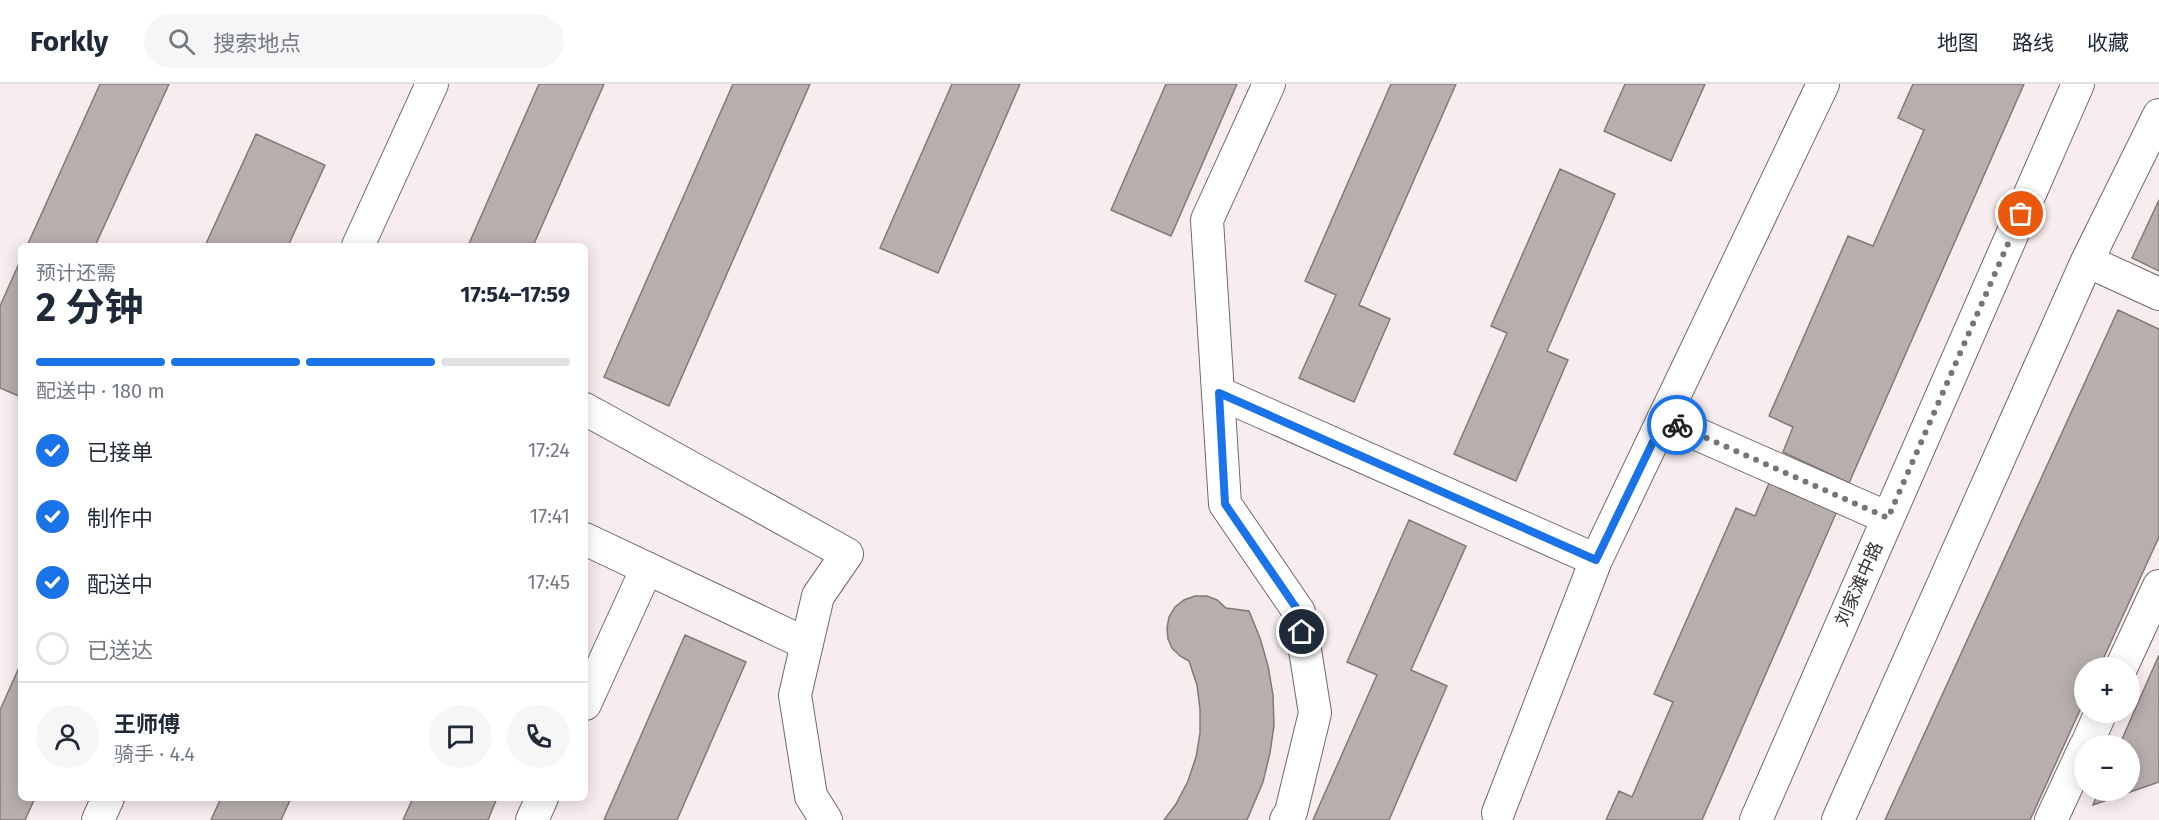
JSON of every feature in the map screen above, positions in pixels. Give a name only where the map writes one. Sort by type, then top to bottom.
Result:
[{"type":"street","points":[[359,243],[432,84]]},
{"type":"street","points":[[1269,84],[1207,220],[1225,504],[1299,612],[1315,713],[1292,812],[1286,820]]},
{"type":"street","points":[[1498,813],[1596,560],[1823,84]]},
{"type":"street","name":"刘家滩中路","points":[[1756,820],[2078,84]]},
{"type":"street","points":[[1838,820],[2087,261],[2159,115]]},
{"type":"street","points":[[2087,261],[2159,294]]},
{"type":"street","points":[[1219,393],[1596,560]]},
{"type":"street","points":[[588,411],[847,554],[818,596],[795,695],[811,795],[826,820]]},
{"type":"street","points":[[1664,419],[1888,518]]},
{"type":"street","points":[[588,540],[807,644]]},
{"type":"street","points":[[588,697],[647,568]]},
{"type":"street","points":[[2126,657],[2159,586]]},
{"type":"street","points":[[2051,820],[2074,770]]},
{"type":"street","points":[[98,820],[107,801]]},
{"type":"street","points":[[532,820],[541,801]]},
{"type":"building","points":[[100,84],[169,84],[96,243],[28,243]]},
{"type":"building","points":[[539,84],[604,84],[534,243],[469,243]]},
{"type":"building","points":[[733,84],[810,84],[669,406],[604,377]]},
{"type":"building","points":[[952,84],[1020,84],[938,273],[880,248]]},
{"type":"building","points":[[1166,84],[1237,84],[1171,236],[1111,210]]},
{"type":"building","points":[[1391,84],[1456,84],[1359,305],[1390,319],[1354,402],[1299,378],[1336,295],[1305,281]]},
{"type":"building","points":[[1625,84],[1705,84],[1671,161],[1604,131]]},
{"type":"building","points":[[1913,84],[2024,84],[1849,483],[1783,452],[1793,427],[1769,416],[1848,236],[1873,246],[1924,130],[1898,118]]},
{"type":"building","points":[[256,134],[325,165],[289,243],[206,243]]},
{"type":"building","points":[[1560,169],[1615,194],[1547,351],[1568,360],[1516,481],[1454,454],[1507,333],[1491,326]]},
{"type":"building","points":[[2159,200],[2159,271],[2132,258]]},
{"type":"building","points":[[18,266],[18,396],[0,388],[0,306]]},
{"type":"building","points":[[2118,310],[2159,329],[2159,537],[2104,657],[2074,657],[2074,723],[2030,820],[1885,820]]},
{"type":"building","points":[[1770,481],[1837,511],[1702,820],[1606,820],[1619,791],[1632,797],[1673,702],[1654,694],[1736,508],[1755,516]]},
{"type":"building","points":[[1409,520],[1466,546],[1411,670],[1447,686],[1389,820],[1313,820],[1377,675],[1347,662]]},
{"type":"building","points":[[1195,596],[1207,596],[1217,600],[1226,608],[1249,611],[1268,666],[1273,695],[1274,725],[1263,782],[1247,820],[1164,820],[1176,804],[1188,781],[1196,757],[1200,733],[1197,685],[1189,661],[1172,648],[1167,628],[1169,617],[1175,607]]},
{"type":"building","points":[[685,635],[746,662],[677,820],[604,820]]},
{"type":"building","points":[[2159,655],[2159,782],[2140,789],[2140,735],[2124,735],[2129,723],[2140,723],[2140,698]]},
{"type":"building","points":[[18,670],[18,801],[34,801],[25,820],[0,820],[0,710]]},
{"type":"building","points":[[220,801],[290,801],[281,820],[211,820]]},
{"type":"building","points":[[412,801],[496,801],[488,820],[403,820]]},
{"type":"way so far","points":[[1677,425],[1888,518],[2021,214]]},
{"type":"route","points":[[1302,632],[1299,612],[1225,504],[1219,393],[1596,560],[1664,419],[1677,425]]}]
